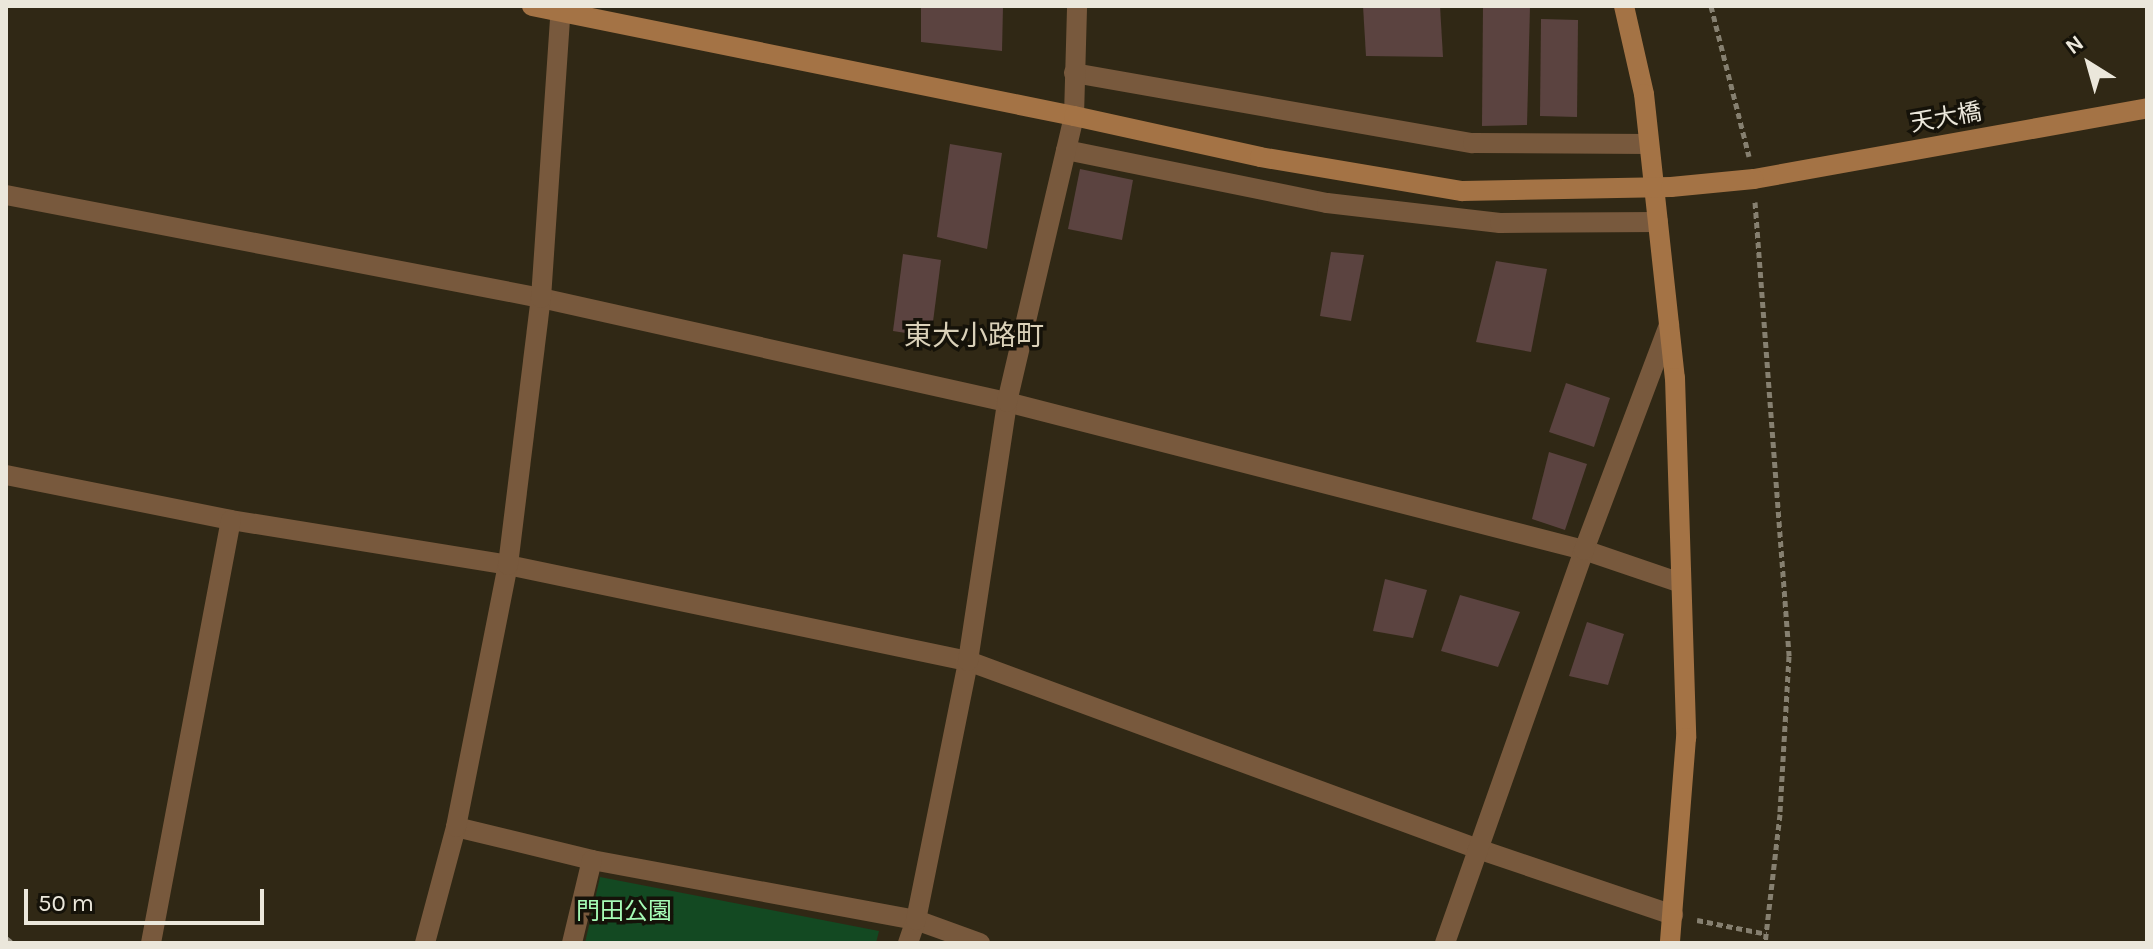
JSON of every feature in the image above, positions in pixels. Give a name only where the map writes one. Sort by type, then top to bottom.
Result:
[{"type":"street","name":"天大橋","points":[[532,6],[561,9],[1260,157],[1462,191],[1671,187],[1754,179],[2147,108]]},
{"type":"street","points":[[908,943],[916,920],[968,661],[1007,402],[1074,116],[1077,6]]},
{"type":"street","points":[[1624,6],[1644,94],[1675,378],[1686,738],[1670,943]]},
{"type":"street","points":[[425,943],[456,827],[508,565],[541,298],[561,9]]},
{"type":"street","points":[[1074,73],[1473,143],[1649,144]]},
{"type":"street","points":[[1066,150],[1327,203],[1500,223],[1658,222]]},
{"type":"street","points":[[6,195],[541,298],[1007,402],[1584,550],[1681,583]]},
{"type":"street","points":[[1445,943],[1584,550],[1669,325]]},
{"type":"street","points":[[6,475],[231,520],[508,565],[968,661],[1478,849],[1673,915]]},
{"type":"street","points":[[151,943],[231,520]]},
{"type":"street","points":[[456,827],[592,860],[916,920],[980,943]]},
{"type":"street","points":[[572,943],[592,860]]},
{"type":"path","points":[[1711,6],[1754,179],[1789,656],[1780,814],[1765,943]]},
{"type":"path","points":[[1673,915],[1767,934]]},
{"type":"green space","name":"門田公園","points":[[600,877],[879,931],[876,943],[585,943]]},
{"type":"building","points":[[921,6],[1003,6],[1002,51],[921,42]]},
{"type":"building","points":[[1363,6],[1440,6],[1443,57],[1366,56]]},
{"type":"building","points":[[1483,6],[1530,6],[1527,125],[1482,126]]},
{"type":"building","points":[[1541,19],[1578,20],[1577,117],[1540,116]]},
{"type":"building","points":[[950,144],[1002,153],[987,249],[937,237]]},
{"type":"building","points":[[1080,169],[1133,180],[1122,240],[1068,229]]},
{"type":"building","points":[[1331,252],[1364,255],[1351,321],[1320,316]]},
{"type":"building","points":[[903,254],[941,260],[931,337],[893,331]]},
{"type":"building","points":[[1496,261],[1547,269],[1531,352],[1476,342]]},
{"type":"building","points":[[1566,383],[1610,398],[1594,447],[1549,432]]},
{"type":"building","points":[[1549,452],[1587,464],[1565,530],[1532,519]]},
{"type":"building","points":[[1385,579],[1427,590],[1413,638],[1373,631]]},
{"type":"building","points":[[1460,595],[1520,612],[1498,667],[1441,651]]},
{"type":"building","points":[[1587,622],[1624,634],[1608,685],[1569,676]]},
{"type":"railway","points":[[6,939],[11,943]]},
{"type":"district","name":"東大小路町","points":[[974,336]]}]
